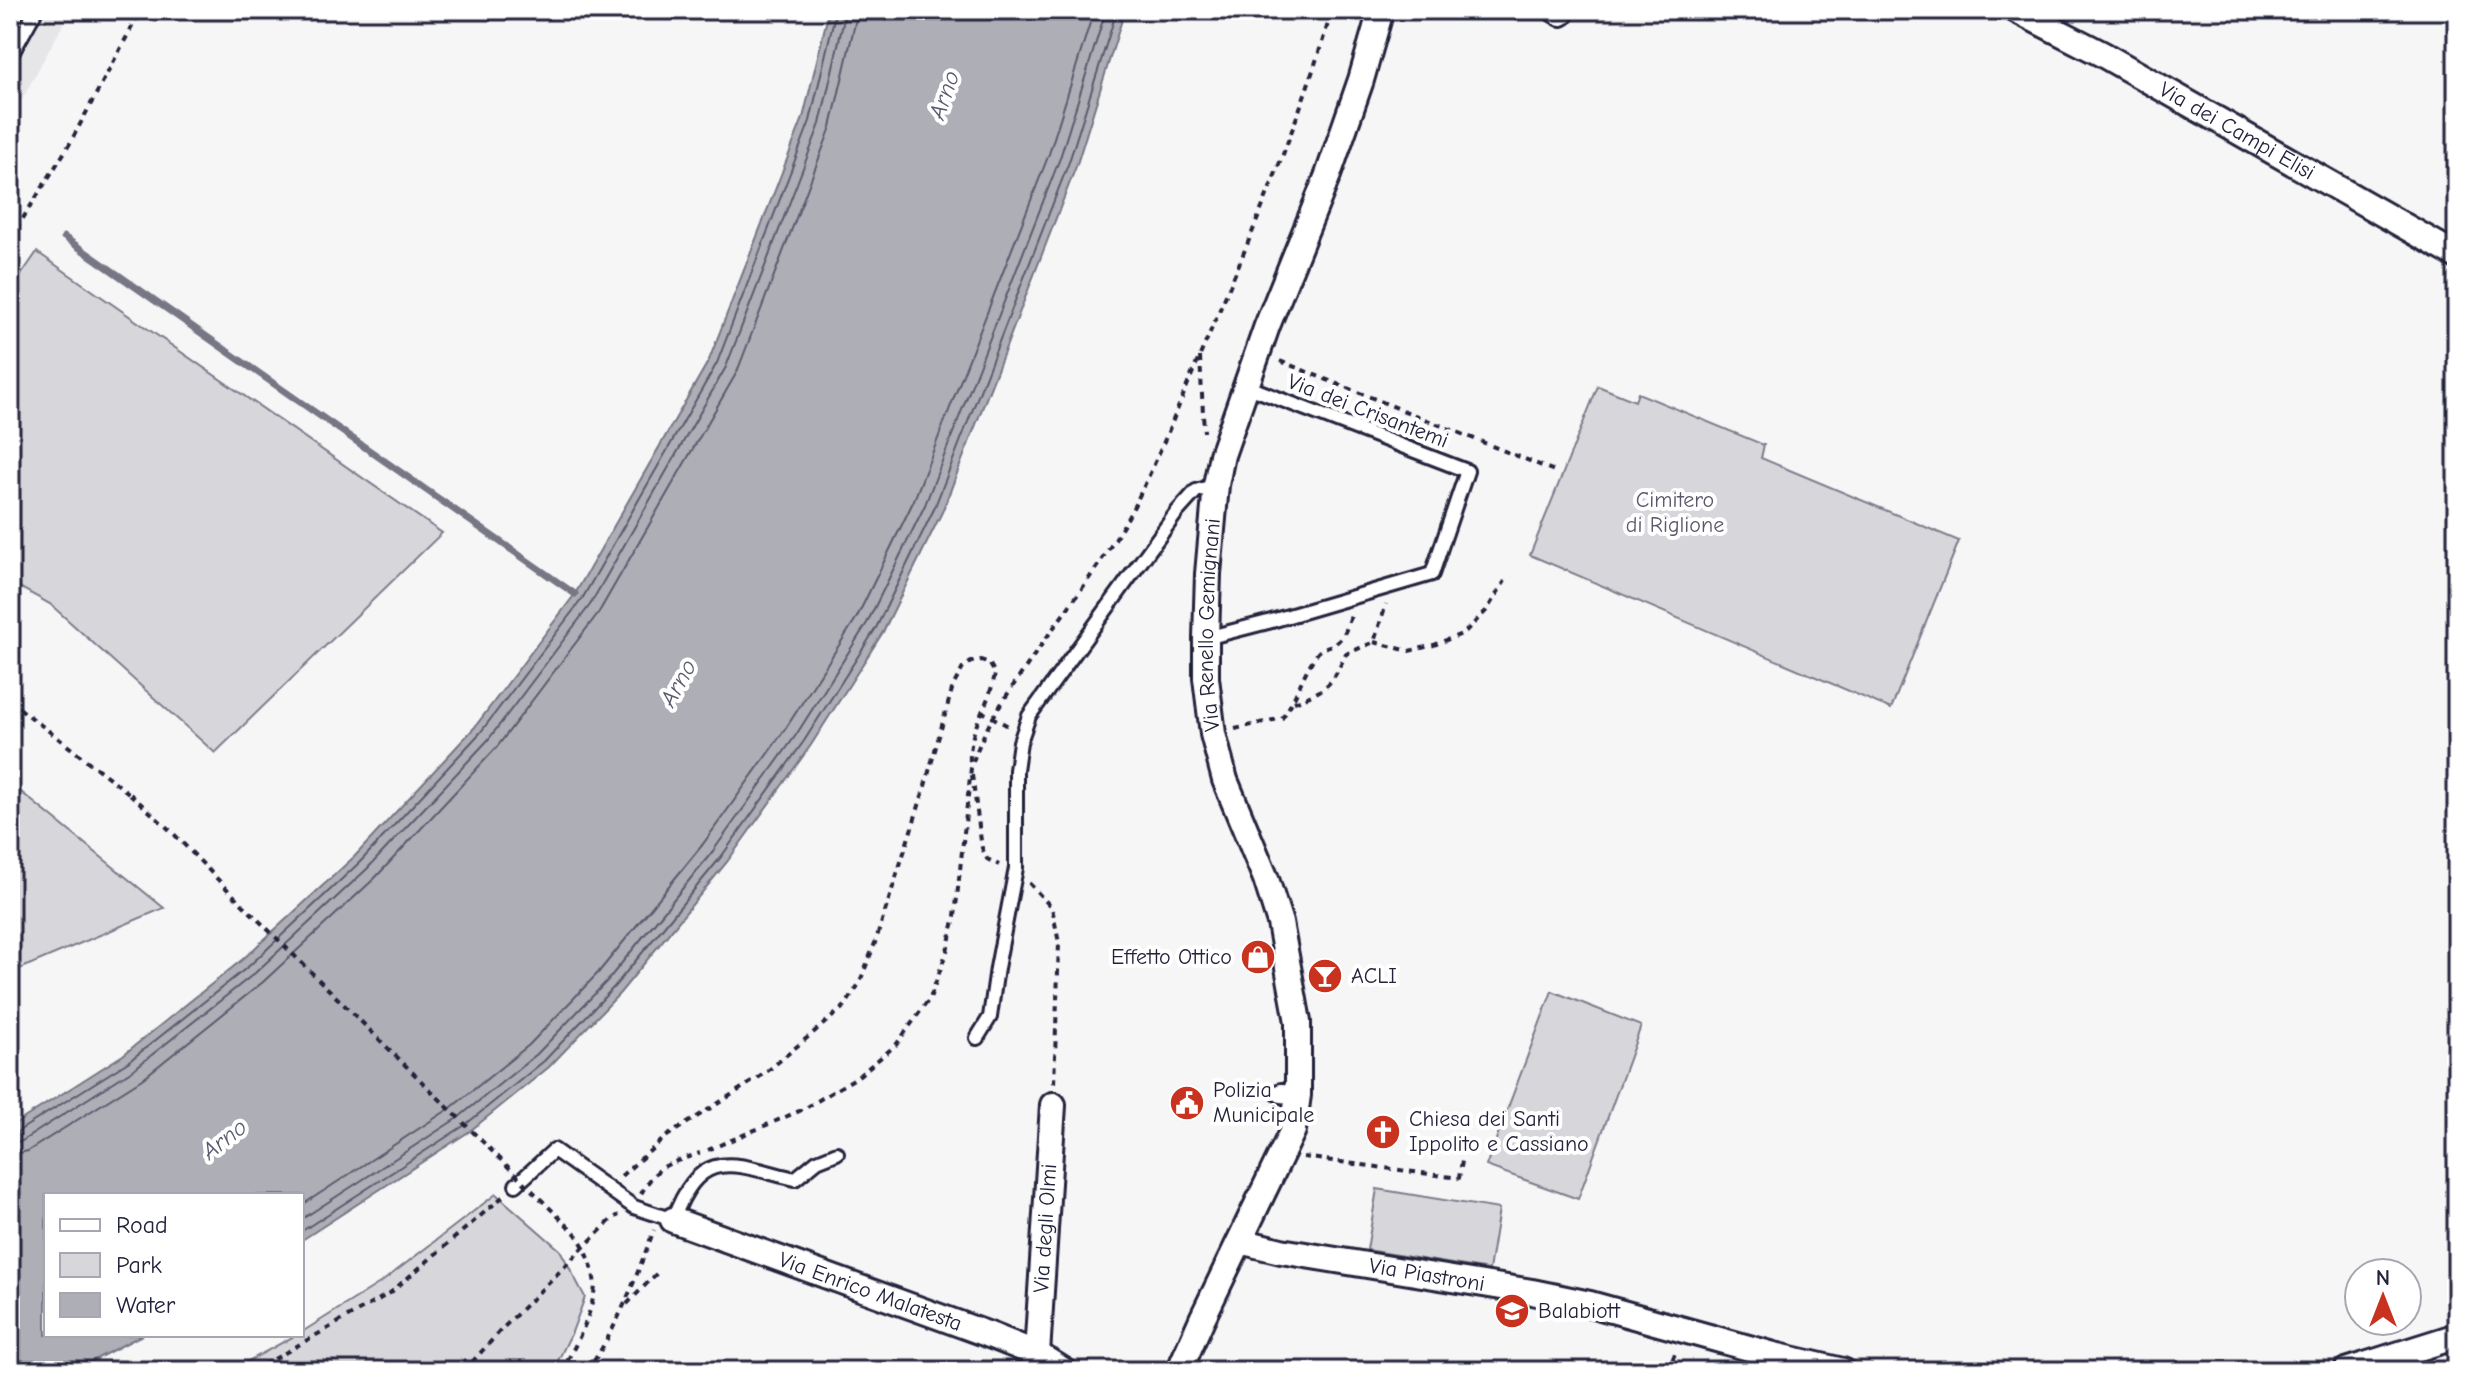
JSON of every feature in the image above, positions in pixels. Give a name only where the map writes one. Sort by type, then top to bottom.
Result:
[{"type":"street","name":"Via Renello Gemignani","points":[[1179,1371],[1293,1130],[1289,1094],[1298,1022],[1286,947],[1266,879],[1225,780],[1216,749],[1206,678],[1206,638],[1216,485],[1222,455],[1267,326],[1328,175],[1381,10]]},
{"type":"street","points":[[1556,10],[1561,13],[1563,10]]},
{"type":"street","name":"Via dei Campi Elisi","points":[[2016,10],[2102,54],[2457,256]]},
{"type":"street","name":"Via degli Olmi","points":[[1037,1354],[1053,1105]]},
{"type":"street","name":"Via Enrico Malatesta","points":[[664,1223],[1037,1354],[1064,1371]]},
{"type":"street","name":"Via Piastroni","points":[[1240,1241],[1281,1251],[1590,1304],[1843,1371]]},
{"type":"street","points":[[2346,1371],[2457,1336]]},
{"type":"lane","points":[[10,57],[36,10]]},
{"type":"lane","name":"Via dei Crisantemi","points":[[1206,638],[1432,574],[1467,471],[1246,388]]},
{"type":"lane","points":[[977,1038],[990,1017],[1016,868],[1016,770],[1020,742],[1029,716],[1177,512],[1196,491],[1216,485]]},
{"type":"lane","points":[[516,1185],[554,1150],[634,1207],[664,1223],[698,1174],[707,1169],[750,1166],[795,1179],[817,1161],[837,1153]]},
{"type":"path","points":[[10,239],[69,145],[141,10]]},
{"type":"path","points":[[1053,1105],[1059,943],[1052,908],[1016,868],[995,864],[987,859],[982,848],[971,768],[976,749],[992,718],[1133,508],[1158,456],[1261,213],[1315,69],[1332,10]]},
{"type":"path","points":[[1200,356],[1204,443],[1207,451],[1222,455]]},
{"type":"path","points":[[1270,356],[1557,472]]},
{"type":"path","points":[[1294,702],[1322,692],[1346,654],[1374,642],[1409,651],[1464,633],[1486,611],[1505,581]]},
{"type":"path","points":[[1374,642],[1392,586]]},
{"type":"path","points":[[1225,731],[1282,718],[1294,702],[1303,674],[1319,650],[1336,643],[1344,634],[1358,594]]},
{"type":"path","points":[[464,1371],[612,1219],[634,1207],[652,1174],[667,1164],[804,1109],[857,1077],[896,1045],[930,998],[947,951],[955,916],[972,737],[995,673],[989,663],[981,660],[971,662],[963,668],[953,686],[875,943],[859,984],[845,1006],[764,1074],[667,1136],[641,1161],[606,1187]]},
{"type":"path","points":[[10,701],[163,823],[575,1233],[590,1261],[594,1299],[562,1371]]},
{"type":"path","points":[[981,711],[992,718]]},
{"type":"path","points":[[1281,1154],[1459,1178],[1463,1156]]},
{"type":"path","points":[[253,1371],[390,1293],[516,1185]]},
{"type":"path","points":[[587,1371],[625,1305],[664,1223]]},
{"type":"path","points":[[625,1305],[660,1270]]},
{"type":"shaded area","points":[[10,10],[71,10],[10,121]]},
{"type":"green space","points":[[37,252],[442,533],[215,753],[50,604],[10,582],[10,291]]},
{"type":"green space","name":"Cimitero di Riglione","points":[[1598,386],[1635,401],[1638,393],[1764,445],[1761,458],[1959,541],[1891,709],[1530,555]]},
{"type":"green space","points":[[10,783],[164,908],[10,973]]},
{"type":"green space","points":[[1552,991],[1641,1026],[1578,1199],[1486,1166]]},
{"type":"green space","points":[[1377,1189],[1499,1209],[1489,1270],[1367,1250]]},
{"type":"green space","points":[[496,1194],[560,1250],[585,1297],[553,1371],[230,1371],[292,1337],[304,1337],[304,1331],[383,1281]]},
{"type":"water","name":"Arno","points":[[829,10],[1125,10],[1077,164],[942,512],[883,632],[811,745],[727,862],[620,993],[549,1067],[470,1131],[304,1239],[304,1193],[44,1193],[44,1337],[138,1337],[73,1371],[10,1371],[10,1127],[123,1055],[243,959],[355,856],[474,728],[575,594],[709,360],[803,118]]},
{"type":"waterway","points":[[64,237],[575,594]]},
{"type":"place","name":"Effetto Ottico","points":[[1258,957]]},
{"type":"place","name":"ACLI","points":[[1325,976]]},
{"type":"place","name":"Polizia Municipale","points":[[1187,1103]]},
{"type":"place","name":"Chiesa dei Santi Ippolito e Cassiano","points":[[1383,1132]]},
{"type":"place","name":"Balabiott","points":[[1512,1311]]}]
